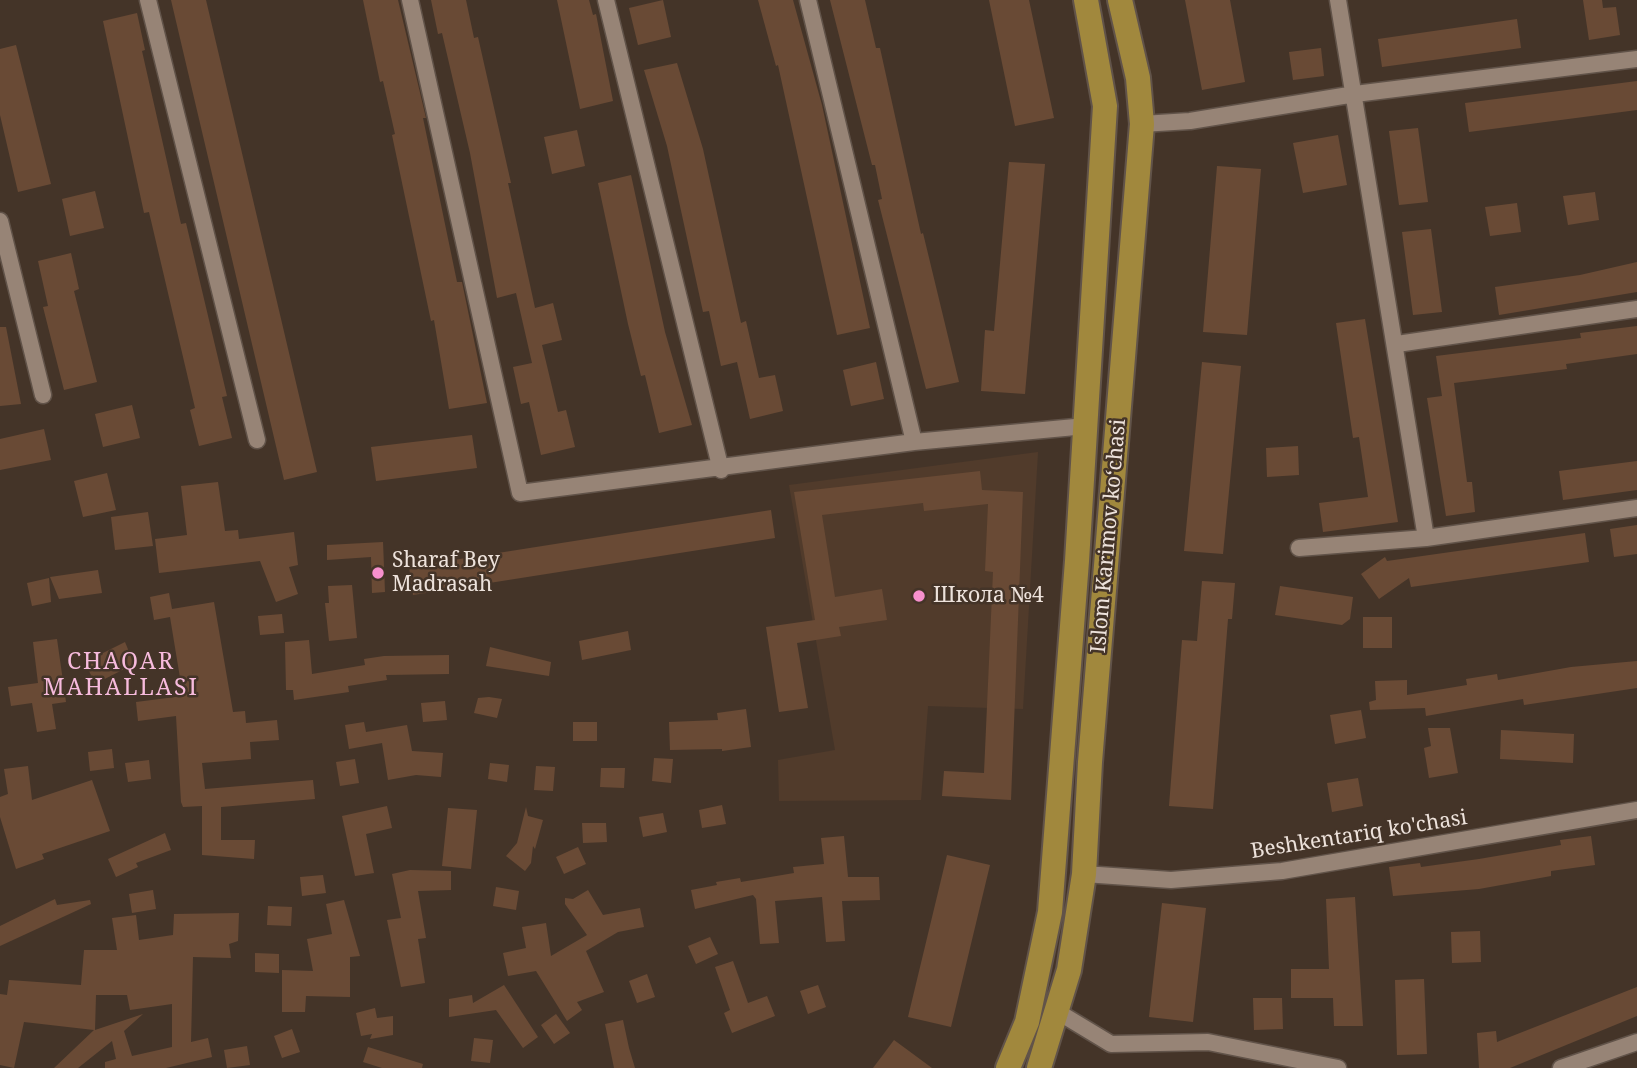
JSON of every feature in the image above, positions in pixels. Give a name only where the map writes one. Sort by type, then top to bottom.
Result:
[{"type":"main road","name":"Islom Karimov ko‘chasi","points":[[1008,1068],[1027,1022],[1038,979],[1054,883],[1105,106],[1086,0]]},
{"type":"main road","name":"Islom Karimov ko‘chasi","points":[[1039,1068],[1058,1013],[1084,874],[1090,762],[1142,124],[1138,78],[1120,0]]},
{"type":"street","points":[[148,0],[257,440]]},
{"type":"street","points":[[410,0],[520,493],[721,470],[914,442],[1086,426]]},
{"type":"street","points":[[606,0],[721,470]]},
{"type":"street","points":[[808,0],[914,442]]},
{"type":"street","points":[[1338,0],[1397,344],[1426,538]]},
{"type":"street","points":[[1142,124],[1190,121],[1355,94],[1637,59]]},
{"type":"street","points":[[0,222],[43,396]]},
{"type":"street","points":[[1397,344],[1637,309]]},
{"type":"street","points":[[1299,548],[1426,538],[1637,508]]},
{"type":"street","name":"Beshkentariq ko'chasi","points":[[1084,874],[1171,880],[1282,871],[1637,810]]},
{"type":"street","points":[[1058,1013],[1111,1044],[1209,1042],[1338,1068]]},
{"type":"street","points":[[1561,1068],[1637,1042]]},
{"type":"shaded area","name":"Школа №4","points":[[1038,452],[1023,709],[928,706],[921,800],[779,801],[778,760],[835,750],[789,485]]},
{"type":"building","points":[[171,0],[206,0],[317,472],[284,480]]},
{"type":"building","points":[[363,0],[398,0],[426,118],[423,118],[457,282],[462,282],[487,403],[449,409],[434,320],[431,321],[392,135],[395,134],[383,81],[380,82]]},
{"type":"building","points":[[431,0],[466,0],[474,38],[478,37],[511,183],[508,183],[535,308],[553,303],[562,340],[542,345],[558,412],[566,410],[575,447],[541,455],[529,402],[521,404],[513,367],[532,363],[516,293],[497,298],[470,153],[442,33],[438,34]]},
{"type":"building","points":[[557,0],[589,0],[593,15],[596,14],[613,101],[580,109]]},
{"type":"building","points":[[663,0],[671,37],[638,45],[629,8]]},
{"type":"building","points":[[758,0],[793,0],[822,105],[870,328],[837,335],[778,65],[776,66]]},
{"type":"building","points":[[830,0],[865,0],[876,48],[880,48],[921,234],[923,233],[959,382],[926,389],[878,200],[882,199],[875,165],[872,165]]},
{"type":"building","points":[[989,0],[1029,0],[1054,118],[1015,126]]},
{"type":"building","points":[[1185,0],[1230,0],[1245,82],[1202,90]]},
{"type":"building","points":[[1583,0],[1602,0],[1603,8],[1616,7],[1620,35],[1589,40]]},
{"type":"building","points":[[137,13],[145,50],[142,51],[181,224],[186,223],[227,396],[222,397],[232,438],[199,446],[190,410],[195,408],[149,212],[144,213],[103,21]]},
{"type":"building","points":[[1517,19],[1521,48],[1382,67],[1378,39]]},
{"type":"building","points":[[16,45],[51,184],[18,192],[0,115],[0,49]]},
{"type":"building","points":[[1321,48],[1324,76],[1293,80],[1289,52]]},
{"type":"building","points":[[677,63],[703,149],[741,323],[746,321],[759,378],[775,375],[783,411],[750,419],[737,362],[721,366],[709,311],[703,312],[667,146],[644,70]]},
{"type":"building","points":[[1637,81],[1637,110],[1469,132],[1465,103]]},
{"type":"building","points":[[1418,128],[1428,202],[1399,205],[1389,131]]},
{"type":"building","points":[[577,130],[585,166],[552,174],[544,137]]},
{"type":"building","points":[[1338,135],[1347,185],[1303,193],[1293,143]]},
{"type":"building","points":[[1009,162],[1045,164],[1025,394],[981,391],[985,330],[994,331]]},
{"type":"building","points":[[1217,166],[1261,169],[1247,335],[1203,332]]},
{"type":"building","points":[[631,175],[665,332],[692,425],[659,433],[645,375],[641,376],[628,324],[598,183]]},
{"type":"building","points":[[95,191],[104,228],[70,236],[62,199]]},
{"type":"building","points":[[1595,192],[1599,220],[1568,225],[1563,196]]},
{"type":"building","points":[[1517,203],[1521,232],[1490,236],[1485,207]]},
{"type":"building","points":[[1431,229],[1442,312],[1413,315],[1402,232]]},
{"type":"building","points":[[71,253],[79,289],[74,291],[97,382],[64,390],[43,307],[48,306],[38,261]]},
{"type":"building","points":[[1637,262],[1637,292],[1499,315],[1495,287],[1580,275]]},
{"type":"building","points":[[1365,319],[1398,522],[1323,532],[1319,503],[1368,497],[1359,437],[1353,438],[1336,323]]},
{"type":"building","points":[[1637,326],[1637,354],[1566,364],[1567,369],[1454,383],[1467,482],[1472,482],[1475,512],[1446,516],[1427,398],[1442,396],[1436,356],[1581,338],[1580,333]]},
{"type":"building","points":[[0,327],[6,327],[21,404],[0,406]]},
{"type":"building","points":[[876,362],[884,399],[851,406],[843,370]]},
{"type":"building","points":[[1202,362],[1241,366],[1223,554],[1184,551]]},
{"type":"building","points":[[132,405],[140,438],[103,447],[95,414]]},
{"type":"building","points":[[44,429],[51,460],[0,470],[0,439]]},
{"type":"building","points":[[472,435],[477,468],[376,481],[371,447]]},
{"type":"building","points":[[1298,446],[1299,475],[1267,477],[1266,448]]},
{"type":"building","points":[[1637,461],[1637,490],[1563,500],[1559,471]]},
{"type":"building","points":[[980,471],[982,490],[1023,492],[1011,800],[942,796],[944,771],[984,773],[993,572],[985,571],[988,504],[924,511],[923,503],[822,515],[835,597],[882,589],[887,620],[839,627],[841,636],[797,643],[808,708],[779,712],[766,627],[815,620],[794,492]]},
{"type":"building","points":[[107,473],[116,510],[83,517],[74,481]]},
{"type":"building","points":[[218,482],[225,531],[238,530],[239,539],[294,532],[298,565],[289,567],[298,594],[276,602],[260,561],[159,573],[155,539],[187,535],[181,486]]},
{"type":"building","points":[[771,510],[775,538],[413,595],[409,567]]},
{"type":"building","points":[[148,512],[153,546],[115,550],[111,517]]},
{"type":"building","points":[[1637,525],[1637,554],[1614,557],[1610,529]]},
{"type":"building","points":[[1585,533],[1589,562],[1411,587],[1409,578],[1379,599],[1361,574],[1385,557],[1387,561]]},
{"type":"building","name":"Sharaf Bey Madrasah","points":[[383,542],[385,592],[372,593],[371,557],[327,560],[327,545]]},
{"type":"building","points":[[98,570],[102,593],[59,599],[50,577]]},
{"type":"building","points":[[49,578],[51,602],[32,606],[27,583]]},
{"type":"building","points":[[1202,581],[1235,583],[1232,619],[1228,619],[1213,809],[1169,806],[1182,640],[1197,641]]},
{"type":"building","points":[[352,585],[357,638],[329,641],[325,603],[329,603],[328,586]]},
{"type":"building","points":[[1280,586],[1353,597],[1350,619],[1342,625],[1275,615]]},
{"type":"building","points":[[169,593],[172,609],[214,602],[233,712],[245,711],[246,723],[277,720],[279,740],[250,742],[251,759],[202,763],[205,789],[313,780],[315,799],[221,807],[221,840],[255,840],[254,859],[202,855],[202,806],[183,807],[181,802],[176,716],[138,721],[136,702],[183,696],[170,617],[154,620],[150,597]]},
{"type":"building","points":[[282,614],[284,633],[260,635],[258,616]]},
{"type":"building","points":[[1363,617],[1392,617],[1392,648],[1363,648]]},
{"type":"building","points":[[628,631],[631,650],[582,660],[579,641]]},
{"type":"building","points":[[57,639],[66,702],[52,704],[56,729],[37,732],[32,703],[11,706],[8,687],[38,683],[33,642]]},
{"type":"building","points":[[309,640],[312,674],[365,665],[364,659],[384,656],[449,655],[449,674],[386,675],[387,680],[348,686],[349,692],[294,700],[293,690],[286,690],[285,642]]},
{"type":"building","points":[[125,642],[134,664],[95,684],[85,662]]},
{"type":"building","points":[[490,647],[551,662],[549,676],[486,666]]},
{"type":"building","points":[[1637,661],[1637,688],[1524,705],[1523,699],[1426,716],[1425,708],[1370,710],[1369,702],[1376,700],[1375,681],[1407,680],[1407,695],[1467,685],[1466,679],[1497,674],[1498,680],[1571,667]]},
{"type":"building","points":[[478,698],[502,699],[497,718],[474,713]]},
{"type":"building","points":[[445,701],[447,720],[423,722],[421,703]]},
{"type":"building","points":[[746,709],[751,747],[722,751],[670,750],[669,722],[718,720],[717,713]]},
{"type":"building","points":[[1361,710],[1366,738],[1335,744],[1330,715]]},
{"type":"building","points":[[364,722],[366,732],[407,725],[412,751],[443,753],[441,777],[416,775],[388,780],[382,743],[349,749],[345,725]]},
{"type":"building","points":[[573,722],[597,722],[597,741],[573,741]]},
{"type":"building","points":[[1428,728],[1450,728],[1458,773],[1429,778],[1424,748],[1431,746]]},
{"type":"building","points":[[1501,730],[1574,734],[1573,763],[1500,759]]},
{"type":"building","points":[[112,749],[114,768],[90,771],[88,752]]},
{"type":"building","points":[[654,758],[673,759],[671,783],[652,781]]},
{"type":"building","points":[[355,759],[359,783],[340,786],[336,762]]},
{"type":"building","points":[[149,760],[151,779],[128,782],[125,763]]},
{"type":"building","points":[[490,763],[509,765],[507,782],[488,779]]},
{"type":"building","points":[[28,766],[32,800],[92,780],[110,831],[42,854],[44,859],[16,869],[0,817],[0,797],[8,794],[4,769]]},
{"type":"building","points":[[536,766],[555,767],[553,791],[534,790]]},
{"type":"building","points":[[601,768],[625,768],[624,788],[600,787]]},
{"type":"building","points":[[1358,778],[1363,806],[1332,812],[1327,783]]},
{"type":"building","points":[[722,805],[726,824],[702,828],[699,810]]},
{"type":"building","points":[[387,806],[392,828],[366,834],[374,873],[355,876],[342,816]]},
{"type":"building","points":[[526,807],[528,816],[543,820],[535,849],[533,846],[531,863],[525,871],[506,856],[517,843]]},
{"type":"building","points":[[448,808],[477,810],[471,869],[442,866]]},
{"type":"building","points":[[663,813],[667,832],[643,837],[639,817]]},
{"type":"building","points":[[582,823],[606,823],[607,842],[583,843]]},
{"type":"building","points":[[165,833],[171,850],[136,863],[138,867],[116,877],[108,859]]},
{"type":"building","points":[[844,836],[848,877],[879,877],[880,900],[842,901],[845,941],[826,942],[822,897],[775,901],[779,943],[760,944],[756,899],[753,895],[695,909],[691,890],[740,878],[741,882],[794,873],[793,867],[824,864],[821,838]]},
{"type":"building","points":[[1591,836],[1595,865],[1551,871],[1551,876],[1479,889],[1393,896],[1389,867],[1420,863],[1421,867],[1479,859],[1561,845],[1560,840]]},
{"type":"building","points":[[578,847],[586,864],[564,874],[556,857]]},
{"type":"building","points":[[947,855],[990,865],[951,1027],[908,1017]]},
{"type":"building","points":[[410,870],[451,871],[451,890],[418,891],[426,938],[418,939],[425,983],[401,987],[387,920],[401,918],[392,874]]},
{"type":"building","points":[[323,875],[326,893],[302,896],[300,877]]},
{"type":"building","points":[[496,887],[519,891],[516,910],[493,906]]},
{"type":"building","points":[[153,890],[156,909],[132,913],[129,894]]},
{"type":"building","points":[[588,890],[603,915],[640,908],[644,927],[618,932],[586,951],[604,992],[577,1002],[582,1010],[567,1021],[536,971],[508,976],[503,953],[526,948],[522,927],[546,923],[551,956],[587,935],[565,904],[565,898],[573,899]]},
{"type":"building","points":[[1355,897],[1363,1026],[1334,1026],[1333,998],[1291,998],[1291,969],[1329,969],[1326,899]]},
{"type":"building","points":[[55,899],[57,905],[90,900],[91,904],[0,946],[0,926]]},
{"type":"building","points":[[344,900],[360,956],[350,957],[350,997],[306,996],[305,1012],[282,1012],[282,970],[313,971],[307,939],[332,934],[326,904]]},
{"type":"building","points":[[1162,903],[1206,908],[1193,1022],[1149,1017]]},
{"type":"building","points":[[268,906],[292,907],[291,926],[267,925]]},
{"type":"building","points":[[239,913],[238,941],[229,944],[231,958],[193,957],[191,1042],[208,1038],[212,1057],[166,1068],[105,1068],[105,1062],[116,1059],[112,1041],[78,1068],[54,1068],[94,1030],[24,1022],[14,1068],[0,1065],[0,994],[7,995],[9,980],[81,985],[84,950],[117,950],[112,918],[136,915],[139,940],[173,935],[174,914]],"holes":[[[96,995],[127,995],[130,1010],[172,1004],[172,1047],[132,1056],[124,1031],[143,1014],[95,1030]]]},
{"type":"building","points":[[1480,931],[1481,962],[1452,963],[1451,932]]},
{"type":"building","points":[[710,937],[718,954],[696,964],[688,946]]},
{"type":"building","points":[[255,953],[279,954],[279,973],[255,972]]},
{"type":"building","points":[[733,961],[748,1003],[767,996],[775,1016],[732,1033],[724,1013],[730,1010],[715,967]]},
{"type":"building","points":[[647,974],[655,997],[637,1003],[629,981]]},
{"type":"building","points":[[1424,979],[1427,1054],[1397,1055],[1395,980]]},
{"type":"building","points":[[504,985],[538,1037],[523,1048],[496,1010],[449,1017],[449,999],[472,995],[473,1003]]},
{"type":"building","points":[[818,985],[826,1007],[808,1014],[800,991]]},
{"type":"building","points":[[1637,987],[1637,1016],[1510,1068],[1479,1068],[1477,1033],[1496,1031],[1497,1042]]},
{"type":"building","points":[[1253,998],[1282,998],[1283,1029],[1254,1030]]},
{"type":"building","points":[[375,1008],[377,1018],[393,1016],[393,1035],[370,1039],[372,1034],[361,1036],[356,1013]]},
{"type":"building","points":[[556,1014],[570,1033],[554,1044],[541,1025]]},
{"type":"building","points":[[623,1020],[635,1068],[614,1068],[605,1024]]},
{"type":"building","points":[[292,1029],[300,1052],[282,1058],[274,1036]]},
{"type":"building","points":[[474,1038],[493,1040],[490,1063],[471,1061]]},
{"type":"building","points":[[894,1040],[909,1051],[932,1068],[873,1068]]},
{"type":"building","points":[[247,1046],[250,1065],[227,1068],[224,1050]]},
{"type":"building","points":[[368,1047],[423,1064],[422,1068],[382,1068],[363,1062]]},
{"type":"place","name":"Sharaf Bey Madrasah","points":[[378,573]]},
{"type":"place","name":"Школа №4","points":[[919,596]]},
{"type":"district","name":"CHAQAR MAHALLASI","points":[[121,675]]}]
